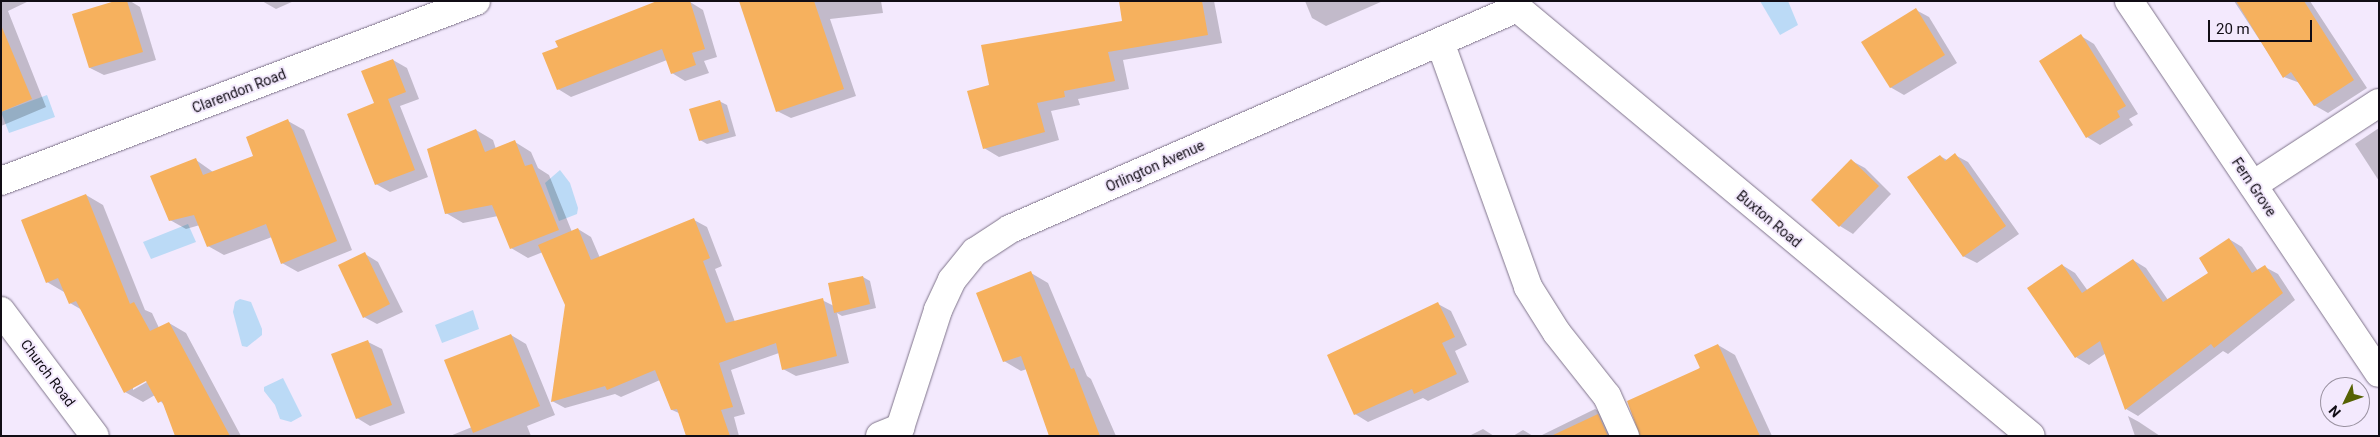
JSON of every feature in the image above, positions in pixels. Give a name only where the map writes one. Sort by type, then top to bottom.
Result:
[{"type":"street","name":"Clarendon Road","points":[[1,181],[476,1]]},
{"type":"street","name":"Fern Grove","points":[[2129,1],[2379,373]]},
{"type":"street","name":"Orlington Avenue","points":[[890,432],[938,310],[952,280],[976,252],[1010,229],[1440,42],[1512,5]]},
{"type":"street","name":"Buxton Road","points":[[1512,5],[2031,436]]},
{"type":"street","points":[[1440,42],[1528,286],[1557,333],[1606,396],[1625,436]]},
{"type":"street","points":[[2253,185],[2379,103]]},
{"type":"street","name":"Church Road","points":[[1,311],[95,436]]},
{"type":"water","points":[[1760,1],[1788,1],[1798,25],[1780,35]]},
{"type":"water","points":[[47,95],[55,117],[9,133],[1,112]]},
{"type":"water","points":[[560,170],[570,183],[578,208],[577,214],[559,221],[545,183]]},
{"type":"water","points":[[188,224],[196,242],[151,259],[143,242]]},
{"type":"water","points":[[240,299],[251,302],[262,329],[262,335],[247,347],[242,346],[233,312],[235,302]]},
{"type":"water","points":[[473,310],[479,329],[442,343],[435,325]]},
{"type":"water","points":[[283,378],[302,416],[291,422],[280,419],[275,405],[264,391],[264,387]]},
{"type":"building","points":[[115,1],[127,1],[143,52],[89,68],[72,14]]},
{"type":"building","points":[[657,1],[690,1],[705,49],[692,53],[696,65],[671,74],[662,49],[557,90],[542,53],[558,47],[555,41]]},
{"type":"building","points":[[739,1],[814,1],[844,89],[776,112]]},
{"type":"building","points":[[1119,1],[1202,1],[1208,35],[1108,52],[1115,81],[1064,91],[1065,97],[1037,103],[1045,132],[983,149],[967,91],[989,85],[981,45],[1122,21]]},
{"type":"building","points":[[2236,1],[2304,1],[2354,80],[2314,106],[2291,72],[2283,78]]},
{"type":"building","points":[[1916,8],[1945,55],[1890,88],[1861,42]]},
{"type":"building","points":[[1,25],[32,99],[1,112]]},
{"type":"building","points":[[2081,34],[2126,106],[2117,111],[2120,117],[2086,138],[2039,61]]},
{"type":"building","points":[[393,59],[406,92],[388,99],[415,170],[375,185],[347,114],[374,103],[361,71]]},
{"type":"building","points":[[720,100],[729,132],[699,141],[689,109]]},
{"type":"building","points":[[288,119],[337,241],[281,264],[266,224],[207,247],[194,215],[169,221],[150,176],[196,158],[203,175],[253,156],[246,137]]},
{"type":"building","points":[[476,129],[485,152],[515,140],[525,166],[532,164],[559,230],[510,249],[492,205],[445,214],[427,149]]},
{"type":"building","points":[[1955,153],[2006,226],[1963,257],[1907,177],[1940,155],[1945,161]]},
{"type":"building","points":[[1851,159],[1879,186],[1839,227],[1811,200]]},
{"type":"building","points":[[86,194],[130,304],[134,302],[150,331],[169,322],[230,436],[175,436],[162,401],[158,403],[146,381],[124,393],[76,301],[69,304],[58,278],[46,283],[21,220]]},
{"type":"building","points":[[694,218],[710,258],[703,261],[726,323],[823,298],[837,356],[782,370],[776,343],[719,363],[733,407],[721,410],[730,436],[686,436],[677,409],[671,410],[655,370],[607,390],[605,386],[551,402],[565,305],[538,245],[578,228],[591,260]]},
{"type":"building","points":[[2229,238],[2252,273],[2265,265],[2283,293],[2214,348],[2211,344],[2125,410],[2100,341],[2075,358],[2027,288],[2062,264],[2082,293],[2133,259],[2163,302],[2208,273],[2199,258]]},
{"type":"building","points":[[365,252],[390,304],[363,318],[338,265]]},
{"type":"building","points":[[1031,271],[1071,369],[1074,368],[1100,436],[1049,436],[1021,356],[1003,362],[976,293]]},
{"type":"building","points":[[863,276],[870,304],[834,313],[828,283]]},
{"type":"building","points":[[1438,302],[1455,337],[1442,343],[1457,374],[1414,394],[1412,389],[1354,415],[1327,355]]},
{"type":"building","points":[[511,334],[540,406],[473,433],[444,360]]},
{"type":"building","points":[[368,340],[392,405],[356,419],[331,354]]},
{"type":"building","points":[[1718,344],[1760,436],[1640,436],[1627,401],[1700,368],[1694,355]]},
{"type":"building","points":[[1598,414],[1608,436],[1551,436]]}]
